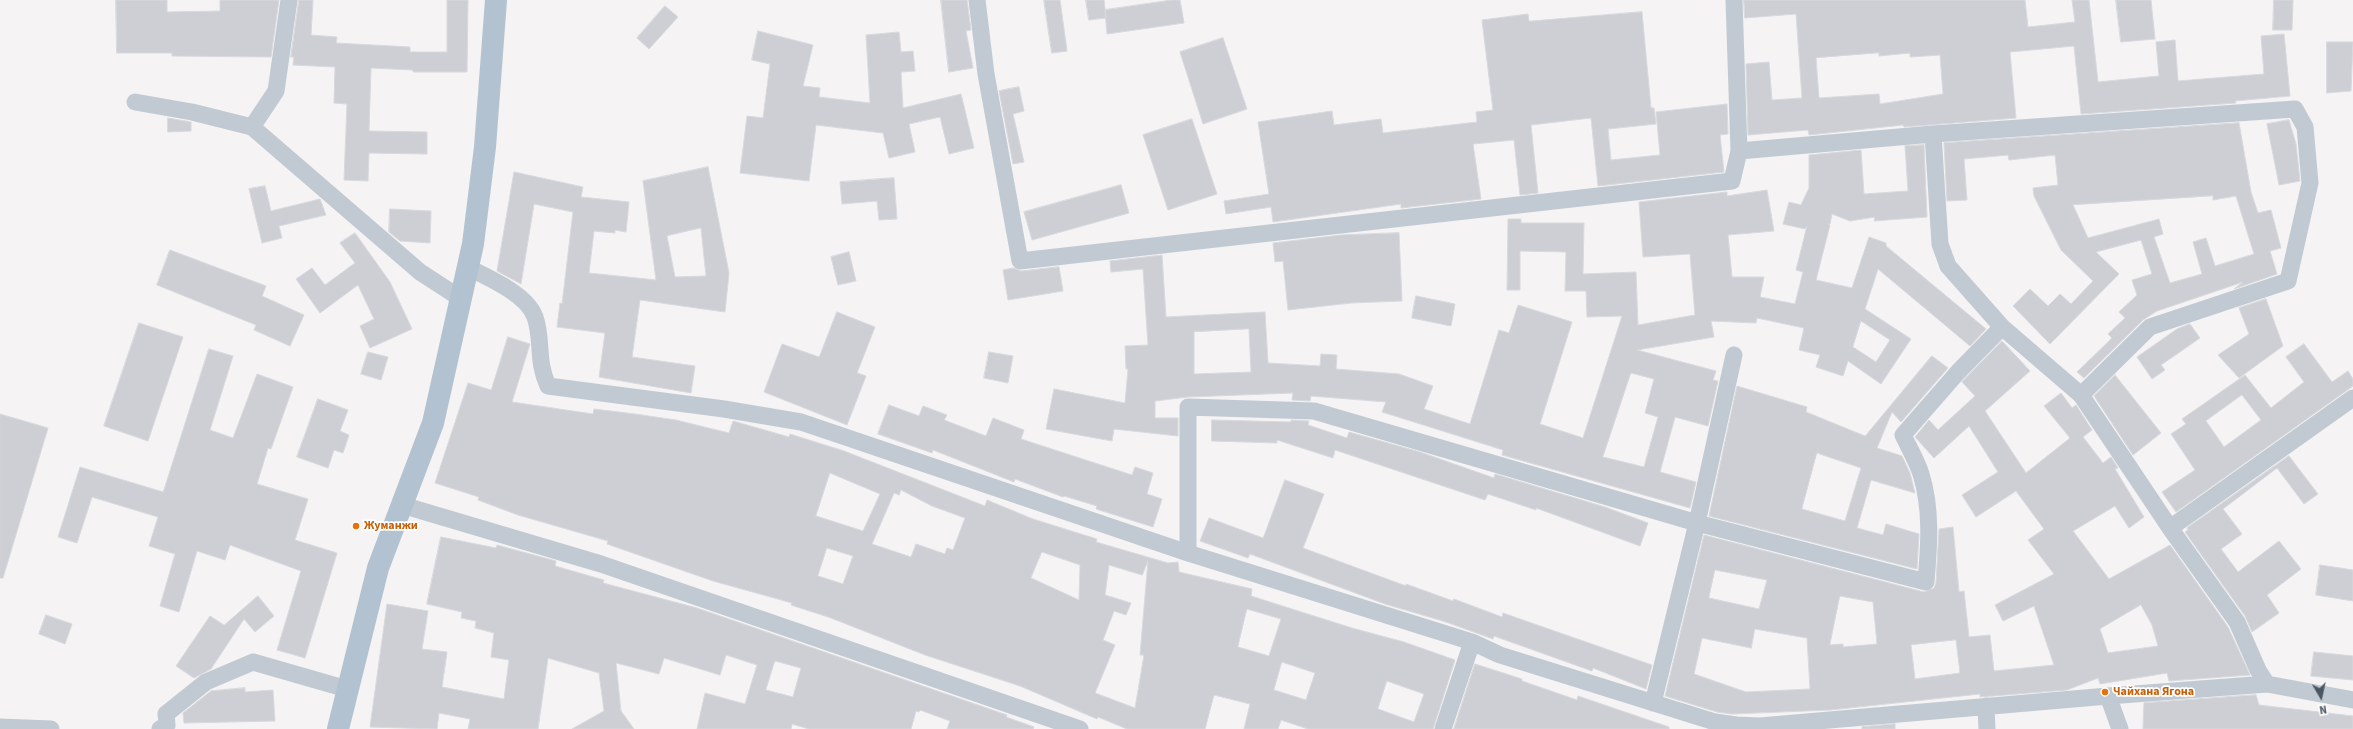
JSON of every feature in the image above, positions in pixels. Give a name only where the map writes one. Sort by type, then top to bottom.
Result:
[{"type":"main road","points":[[338,729],[378,568],[433,423],[473,244],[485,147],[496,0]]},
{"type":"street","points":[[252,127],[276,91],[289,0]]},
{"type":"street","points":[[977,0],[986,74],[1020,261],[1732,181],[1739,151],[1734,0]]},
{"type":"street","points":[[135,102],[192,112],[252,127],[420,272],[460,298]]},
{"type":"street","points":[[1739,151],[1933,134],[2295,109],[2305,127],[2310,183],[2288,281],[2150,327],[2081,395]]},
{"type":"street","points":[[1933,134],[1940,244],[1948,266],[2002,327],[2081,395],[2170,528],[2238,622],[2258,670],[2267,684]]},
{"type":"street","points":[[467,268],[498,282],[528,305],[535,317],[541,370],[548,386],[724,409],[801,422],[1188,553],[1472,642],[1500,655],[1715,722],[1760,726],[1986,706],[2267,684],[2353,700]]},
{"type":"street","points":[[1188,553],[1188,407],[1314,411],[1697,523],[1926,582],[1929,541],[1928,512],[1921,474],[1903,435],[1958,372],[2002,327]]},
{"type":"street","points":[[1653,703],[1697,523],[1734,355]]},
{"type":"street","points":[[2170,528],[2353,398]]},
{"type":"street","points":[[402,505],[601,564],[1080,729]]},
{"type":"street","points":[[1443,729],[1472,642]]},
{"type":"street","points":[[160,729],[167,725],[166,714],[206,682],[253,662],[347,689]]},
{"type":"street","points":[[2108,696],[2120,729]]},
{"type":"street","points":[[1986,706],[1987,729]]},
{"type":"street","points":[[0,727],[51,729]]},
{"type":"building","points":[[116,0],[167,0],[167,12],[220,11],[220,0],[279,0],[271,57],[172,56],[172,53],[117,53]]},
{"type":"building","points":[[299,0],[313,0],[311,35],[337,37],[336,43],[410,47],[410,52],[447,52],[447,0],[468,0],[467,72],[413,72],[413,70],[371,68],[369,131],[427,132],[427,154],[369,153],[368,181],[344,180],[347,104],[334,103],[335,67],[293,65],[294,57],[291,57]]},
{"type":"building","points":[[941,0],[967,0],[971,30],[966,31],[973,68],[949,72]]},
{"type":"building","points":[[1044,0],[1060,0],[1067,51],[1052,53]]},
{"type":"building","points":[[1086,0],[1104,0],[1106,18],[1089,20]]},
{"type":"building","points":[[1180,0],[1184,23],[1107,34],[1105,10]]},
{"type":"building","points":[[1744,0],[2025,0],[2028,27],[2075,22],[2072,0],[2089,0],[2098,82],[2159,76],[2156,42],[2175,40],[2178,81],[2264,74],[2261,36],[2284,34],[2290,96],[2235,101],[2236,103],[2081,114],[2074,46],[2010,52],[2016,118],[1904,127],[1903,125],[1809,135],[1808,130],[1748,135],[1746,64],[1769,62],[1772,100],[1802,98],[1796,14],[1745,18]],"holes":[[[1879,53],[1879,56],[1910,53],[1910,57],[1940,55],[1943,94],[1880,104],[1879,94],[1819,98],[1816,58]]]},
{"type":"building","points":[[2116,0],[2151,0],[2155,39],[2121,42]]},
{"type":"building","points":[[2274,0],[2293,0],[2292,30],[2273,30]]},
{"type":"building","points":[[665,6],[678,17],[649,49],[637,38]]},
{"type":"building","points":[[1642,12],[1651,108],[1654,108],[1656,124],[1608,129],[1611,160],[1660,155],[1656,112],[1727,104],[1728,134],[1720,135],[1724,172],[1598,186],[1591,118],[1531,125],[1538,193],[1520,195],[1514,140],[1473,144],[1481,199],[1401,208],[1401,204],[1273,222],[1271,207],[1226,214],[1224,201],[1269,194],[1258,122],[1332,111],[1334,125],[1381,119],[1383,133],[1477,122],[1476,112],[1493,110],[1482,20],[1528,14],[1529,21]]},
{"type":"building","points":[[758,31],[813,45],[803,86],[820,88],[819,97],[870,103],[866,35],[899,32],[901,52],[913,51],[915,71],[901,72],[903,108],[961,94],[974,148],[949,154],[940,117],[909,124],[915,152],[889,158],[883,133],[816,125],[809,181],[740,173],[747,116],[763,118],[770,64],[752,60]]},
{"type":"building","points":[[1223,38],[1247,109],[1203,124],[1180,52]]},
{"type":"building","points":[[2327,42],[2353,42],[2351,91],[2327,93]]},
{"type":"building","points":[[1019,87],[1024,111],[1013,114],[1024,162],[1013,164],[999,91]]},
{"type":"building","points":[[168,118],[191,122],[191,131],[168,132]]},
{"type":"building","points":[[1192,119],[1217,194],[1168,210],[1143,135]]},
{"type":"building","points":[[2289,120],[2296,144],[2300,181],[2279,185],[2267,124]]},
{"type":"building","points":[[2239,123],[2251,192],[2258,213],[2271,210],[2281,248],[2270,251],[2277,274],[2234,289],[2243,282],[2157,311],[2143,320],[2084,378],[2077,372],[2112,338],[2108,334],[2125,318],[2119,312],[2137,295],[2132,280],[2152,274],[2141,240],[2096,252],[2119,274],[2050,344],[2013,306],[2030,289],[2048,306],[2060,294],[2071,304],[2093,281],[2061,250],[2034,196],[2033,188],[2058,185],[2055,155],[2009,160],[2008,155],[1964,159],[1967,200],[1947,201],[1944,143]],"holes":[[[2213,196],[2213,200],[2236,196],[2254,254],[2215,266],[2206,238],[2193,242],[2202,274],[2170,283],[2154,237],[2163,234],[2159,219],[2088,238],[2073,205]]]},
{"type":"building","points":[[1924,145],[1927,217],[1874,221],[1875,217],[1850,221],[1832,214],[1830,224],[1828,224],[1830,225],[1816,280],[1852,288],[1869,237],[1886,243],[1886,246],[1986,329],[1970,346],[1878,269],[1865,309],[1911,339],[1881,384],[1848,361],[1843,376],[1816,367],[1820,355],[1799,350],[1804,328],[1757,318],[1756,323],[1711,321],[1714,337],[1637,350],[1716,371],[1713,380],[1718,381],[1708,426],[1675,417],[1660,472],[1696,482],[1690,508],[1502,455],[1503,450],[1382,412],[1386,402],[1311,396],[1310,401],[1292,400],[1293,393],[1188,397],[1155,401],[1155,418],[1178,418],[1178,436],[1114,429],[1112,441],[1046,429],[1054,389],[1125,403],[1128,369],[1126,369],[1125,346],[1148,345],[1143,269],[1111,272],[1110,261],[1162,255],[1166,317],[1265,312],[1268,363],[1320,366],[1321,354],[1337,355],[1336,369],[1399,374],[1433,386],[1424,409],[1470,424],[1499,330],[1509,333],[1518,305],[1572,322],[1540,424],[1583,438],[1622,316],[1587,317],[1586,291],[1565,291],[1566,252],[1520,251],[1520,290],[1507,290],[1508,219],[1521,219],[1521,223],[1584,223],[1583,274],[1636,272],[1638,325],[1695,315],[1690,254],[1643,257],[1639,202],[1727,192],[1727,196],[1767,190],[1774,231],[1728,235],[1732,277],[1764,277],[1760,297],[1795,304],[1803,272],[1796,270],[1807,226],[1805,229],[1783,224],[1789,202],[1801,205],[1809,188],[1809,155],[1861,150],[1864,194],[1908,191],[1905,146]],"holes":[[[1861,321],[1890,340],[1876,362],[1853,347]],[[1249,329],[1251,372],[1194,374],[1194,332]],[[1631,373],[1654,379],[1645,413],[1658,417],[1644,467],[1603,457]]]},
{"type":"building","points":[[708,167],[729,273],[725,312],[640,300],[632,357],[695,366],[691,393],[599,377],[605,333],[557,327],[560,303],[562,304],[573,212],[534,204],[521,284],[497,271],[514,172],[583,187],[581,197],[629,202],[626,232],[615,230],[615,233],[594,231],[589,273],[656,280],[643,181]],"holes":[[[701,228],[706,276],[675,277],[667,236]]]},
{"type":"building","points":[[894,178],[897,219],[879,220],[877,201],[842,204],[840,182]]},
{"type":"building","points":[[1121,185],[1129,213],[1032,240],[1024,212]]},
{"type":"building","points":[[265,186],[271,211],[320,199],[326,215],[279,226],[282,238],[262,243],[249,189]]},
{"type":"building","points":[[390,209],[431,211],[430,243],[400,241],[389,232]]},
{"type":"building","points":[[355,233],[390,282],[412,329],[370,348],[360,326],[374,319],[358,285],[320,313],[296,279],[312,268],[325,285],[355,263],[340,243]]},
{"type":"building","points":[[1399,233],[1402,301],[1351,303],[1288,310],[1283,261],[1275,262],[1273,243],[1341,235]]},
{"type":"building","points":[[170,250],[266,286],[262,296],[304,315],[290,346],[254,330],[256,325],[157,285]]},
{"type":"building","points":[[849,252],[856,281],[838,285],[831,257]]},
{"type":"building","points":[[1059,267],[1063,291],[1008,300],[1003,270],[1013,268],[1021,271]]},
{"type":"building","points":[[1416,296],[1455,304],[1451,326],[1412,318]]},
{"type":"building","points":[[2266,299],[2283,346],[2239,378],[2218,355],[2249,334],[2239,308]]},
{"type":"building","points":[[837,312],[875,327],[857,373],[866,376],[847,425],[764,392],[782,344],[819,357]]},
{"type":"building","points":[[139,323],[183,337],[148,441],[104,426]]},
{"type":"building","points":[[2190,324],[2200,338],[2161,365],[2165,370],[2152,379],[2137,357],[2177,329]]},
{"type":"building","points":[[508,337],[530,344],[512,402],[593,414],[594,409],[635,414],[676,420],[729,433],[733,421],[789,437],[790,434],[844,451],[985,506],[987,500],[1033,519],[1097,539],[1096,542],[1168,563],[1178,562],[1179,572],[1252,589],[1251,596],[1352,628],[1404,642],[1455,660],[1433,729],[1308,729],[1281,720],[1278,729],[1244,729],[1250,704],[1214,695],[1205,729],[1127,729],[1098,717],[1097,719],[1020,686],[925,655],[831,618],[791,605],[792,603],[713,581],[607,544],[608,541],[518,515],[478,500],[479,497],[435,483],[468,383],[491,390]],"holes":[[[830,473],[880,494],[863,531],[816,516]],[[901,490],[932,506],[965,518],[953,550],[947,548],[945,554],[916,544],[911,557],[872,544],[894,493],[899,495]],[[827,548],[853,556],[843,584],[818,576]],[[1042,552],[1080,565],[1079,600],[1031,578]],[[1148,561],[1140,655],[1144,655],[1135,708],[1095,693],[1115,645],[1103,640],[1114,611],[1126,615],[1131,603],[1105,595],[1109,565],[1142,575]],[[1247,609],[1281,619],[1269,656],[1238,647]],[[1282,662],[1315,673],[1306,700],[1274,690]],[[1387,681],[1424,694],[1414,722],[1378,709]]]},
{"type":"building","points":[[2002,341],[2030,371],[1985,411],[2026,473],[2070,438],[2044,406],[2061,393],[2072,408],[2076,405],[2092,430],[2083,437],[2103,463],[2111,457],[2118,468],[2115,469],[2144,517],[2129,528],[2115,506],[2073,531],[2109,579],[2170,545],[2228,627],[2250,675],[2169,681],[2167,673],[2100,684],[2098,678],[2067,690],[1980,697],[1980,694],[1830,710],[1732,714],[1717,712],[1665,696],[1704,535],[1924,592],[1934,588],[1936,583],[1939,529],[1953,527],[1959,592],[1964,591],[1969,637],[1990,635],[1994,671],[2054,665],[2034,606],[2003,621],[1995,605],[2054,574],[2028,540],[2044,529],[2016,491],[1976,517],[1962,495],[1998,472],[1969,426],[1934,458],[1915,437],[1929,420],[1938,430],[1975,396],[1962,382]],"holes":[[[1715,570],[1767,580],[1759,609],[1709,598]],[[1840,596],[1873,602],[1877,644],[1843,647],[1843,644],[1830,645]],[[2141,605],[2152,625],[2158,646],[2108,653],[2100,629]],[[1755,629],[1807,638],[1810,689],[1746,692],[1694,674],[1702,638],[1751,648]],[[1956,640],[1960,673],[1915,679],[1911,645]]]},
{"type":"building","points":[[2304,344],[2332,382],[2348,371],[2353,379],[2353,386],[2176,512],[2162,492],[2195,470],[2171,434],[2186,424],[2182,419],[2245,375],[2271,408],[2304,382],[2286,357]],"holes":[[[2242,395],[2261,420],[2224,447],[2206,421]]]},
{"type":"building","points":[[209,349],[233,356],[210,430],[233,438],[257,374],[293,387],[271,449],[268,448],[257,484],[308,499],[295,540],[337,553],[305,658],[277,650],[301,571],[230,545],[225,560],[197,551],[179,612],[160,606],[175,554],[149,546],[158,517],[92,497],[77,543],[58,537],[80,467],[163,492]]},
{"type":"building","points":[[368,352],[388,357],[381,380],[361,374]]},
{"type":"building","points":[[989,352],[1013,356],[1008,383],[984,378]]},
{"type":"building","points":[[1932,356],[1948,368],[1901,422],[1892,412],[1877,448],[1902,456],[1910,473],[1915,493],[1871,480],[1857,528],[1883,535],[1886,524],[1919,534],[1917,569],[1709,516],[1737,386],[1807,407],[1806,412],[1865,436]],"holes":[[[1817,453],[1861,468],[1845,521],[1802,509]]]},
{"type":"building","points":[[2115,375],[2161,433],[2133,455],[2094,396]]},
{"type":"building","points":[[318,399],[348,410],[340,431],[349,435],[343,453],[334,450],[328,468],[297,457]]},
{"type":"building","points":[[889,405],[919,416],[923,406],[947,415],[944,420],[986,436],[993,418],[1024,430],[1021,439],[1132,475],[1135,467],[1153,473],[1147,494],[1162,499],[1153,527],[1096,509],[1097,506],[1064,496],[1063,497],[1015,479],[1014,482],[933,450],[932,453],[878,434]]},
{"type":"building","points":[[0,414],[48,428],[3,578],[0,578]]},
{"type":"building","points":[[1212,420],[1309,421],[1308,425],[1347,438],[1349,432],[1420,452],[1494,478],[1495,474],[1605,507],[1648,523],[1640,546],[1536,508],[1536,510],[1488,494],[1485,500],[1335,450],[1333,458],[1277,440],[1277,443],[1212,441]]},
{"type":"building","points":[[2289,456],[2318,494],[2304,504],[2277,468],[2223,509],[2242,534],[2221,549],[2238,572],[2279,541],[2301,569],[2267,595],[2279,613],[2252,632],[2245,616],[2185,532],[2188,530],[2187,528]]},
{"type":"building","points":[[1285,480],[1324,494],[1303,548],[1406,586],[1406,584],[1453,601],[1454,599],[1502,617],[1503,613],[1652,665],[1646,689],[1593,668],[1592,671],[1494,636],[1493,639],[1446,622],[1385,604],[1250,554],[1248,558],[1200,541],[1209,518],[1263,538]]},
{"type":"building","points":[[441,537],[496,548],[497,545],[556,561],[555,566],[604,580],[603,583],[697,608],[1007,715],[1006,717],[1034,727],[1033,729],[947,729],[950,721],[920,710],[919,712],[916,711],[911,729],[809,729],[792,724],[791,729],[697,729],[705,693],[745,704],[757,665],[726,655],[720,675],[664,658],[659,674],[616,663],[621,711],[634,729],[572,729],[604,711],[599,673],[548,658],[538,729],[468,729],[470,719],[439,713],[437,729],[370,727],[387,604],[428,611],[422,649],[447,652],[442,687],[504,699],[509,660],[491,657],[494,633],[475,628],[476,621],[461,618],[462,612],[427,604]],"holes":[[[775,661],[801,668],[793,697],[766,690]]]},
{"type":"building","points":[[2320,565],[2353,570],[2353,601],[2316,595]]},
{"type":"building","points":[[258,596],[274,616],[255,632],[244,619],[211,669],[194,678],[176,666],[210,616],[224,625]]},
{"type":"building","points":[[46,615],[72,624],[65,644],[39,634]]},
{"type":"building","points":[[2314,652],[2353,656],[2353,680],[2311,676]]},
{"type":"building","points":[[1475,664],[1522,679],[1522,681],[1577,700],[1578,696],[1669,727],[1669,729],[1454,729]]},
{"type":"building","points":[[245,688],[245,692],[273,690],[275,721],[184,723],[183,713],[211,691]]},
{"type":"building","points":[[2256,695],[2259,705],[2353,716],[2353,729],[2143,729],[2144,703]]},
{"type":"building","points":[[1895,724],[1895,729],[1862,729],[1862,727]]},
{"type":"place","name":"Жуманжи","points":[[356,526]]},
{"type":"place","name":"Чайхана Ягона","points":[[2105,692]]}]
